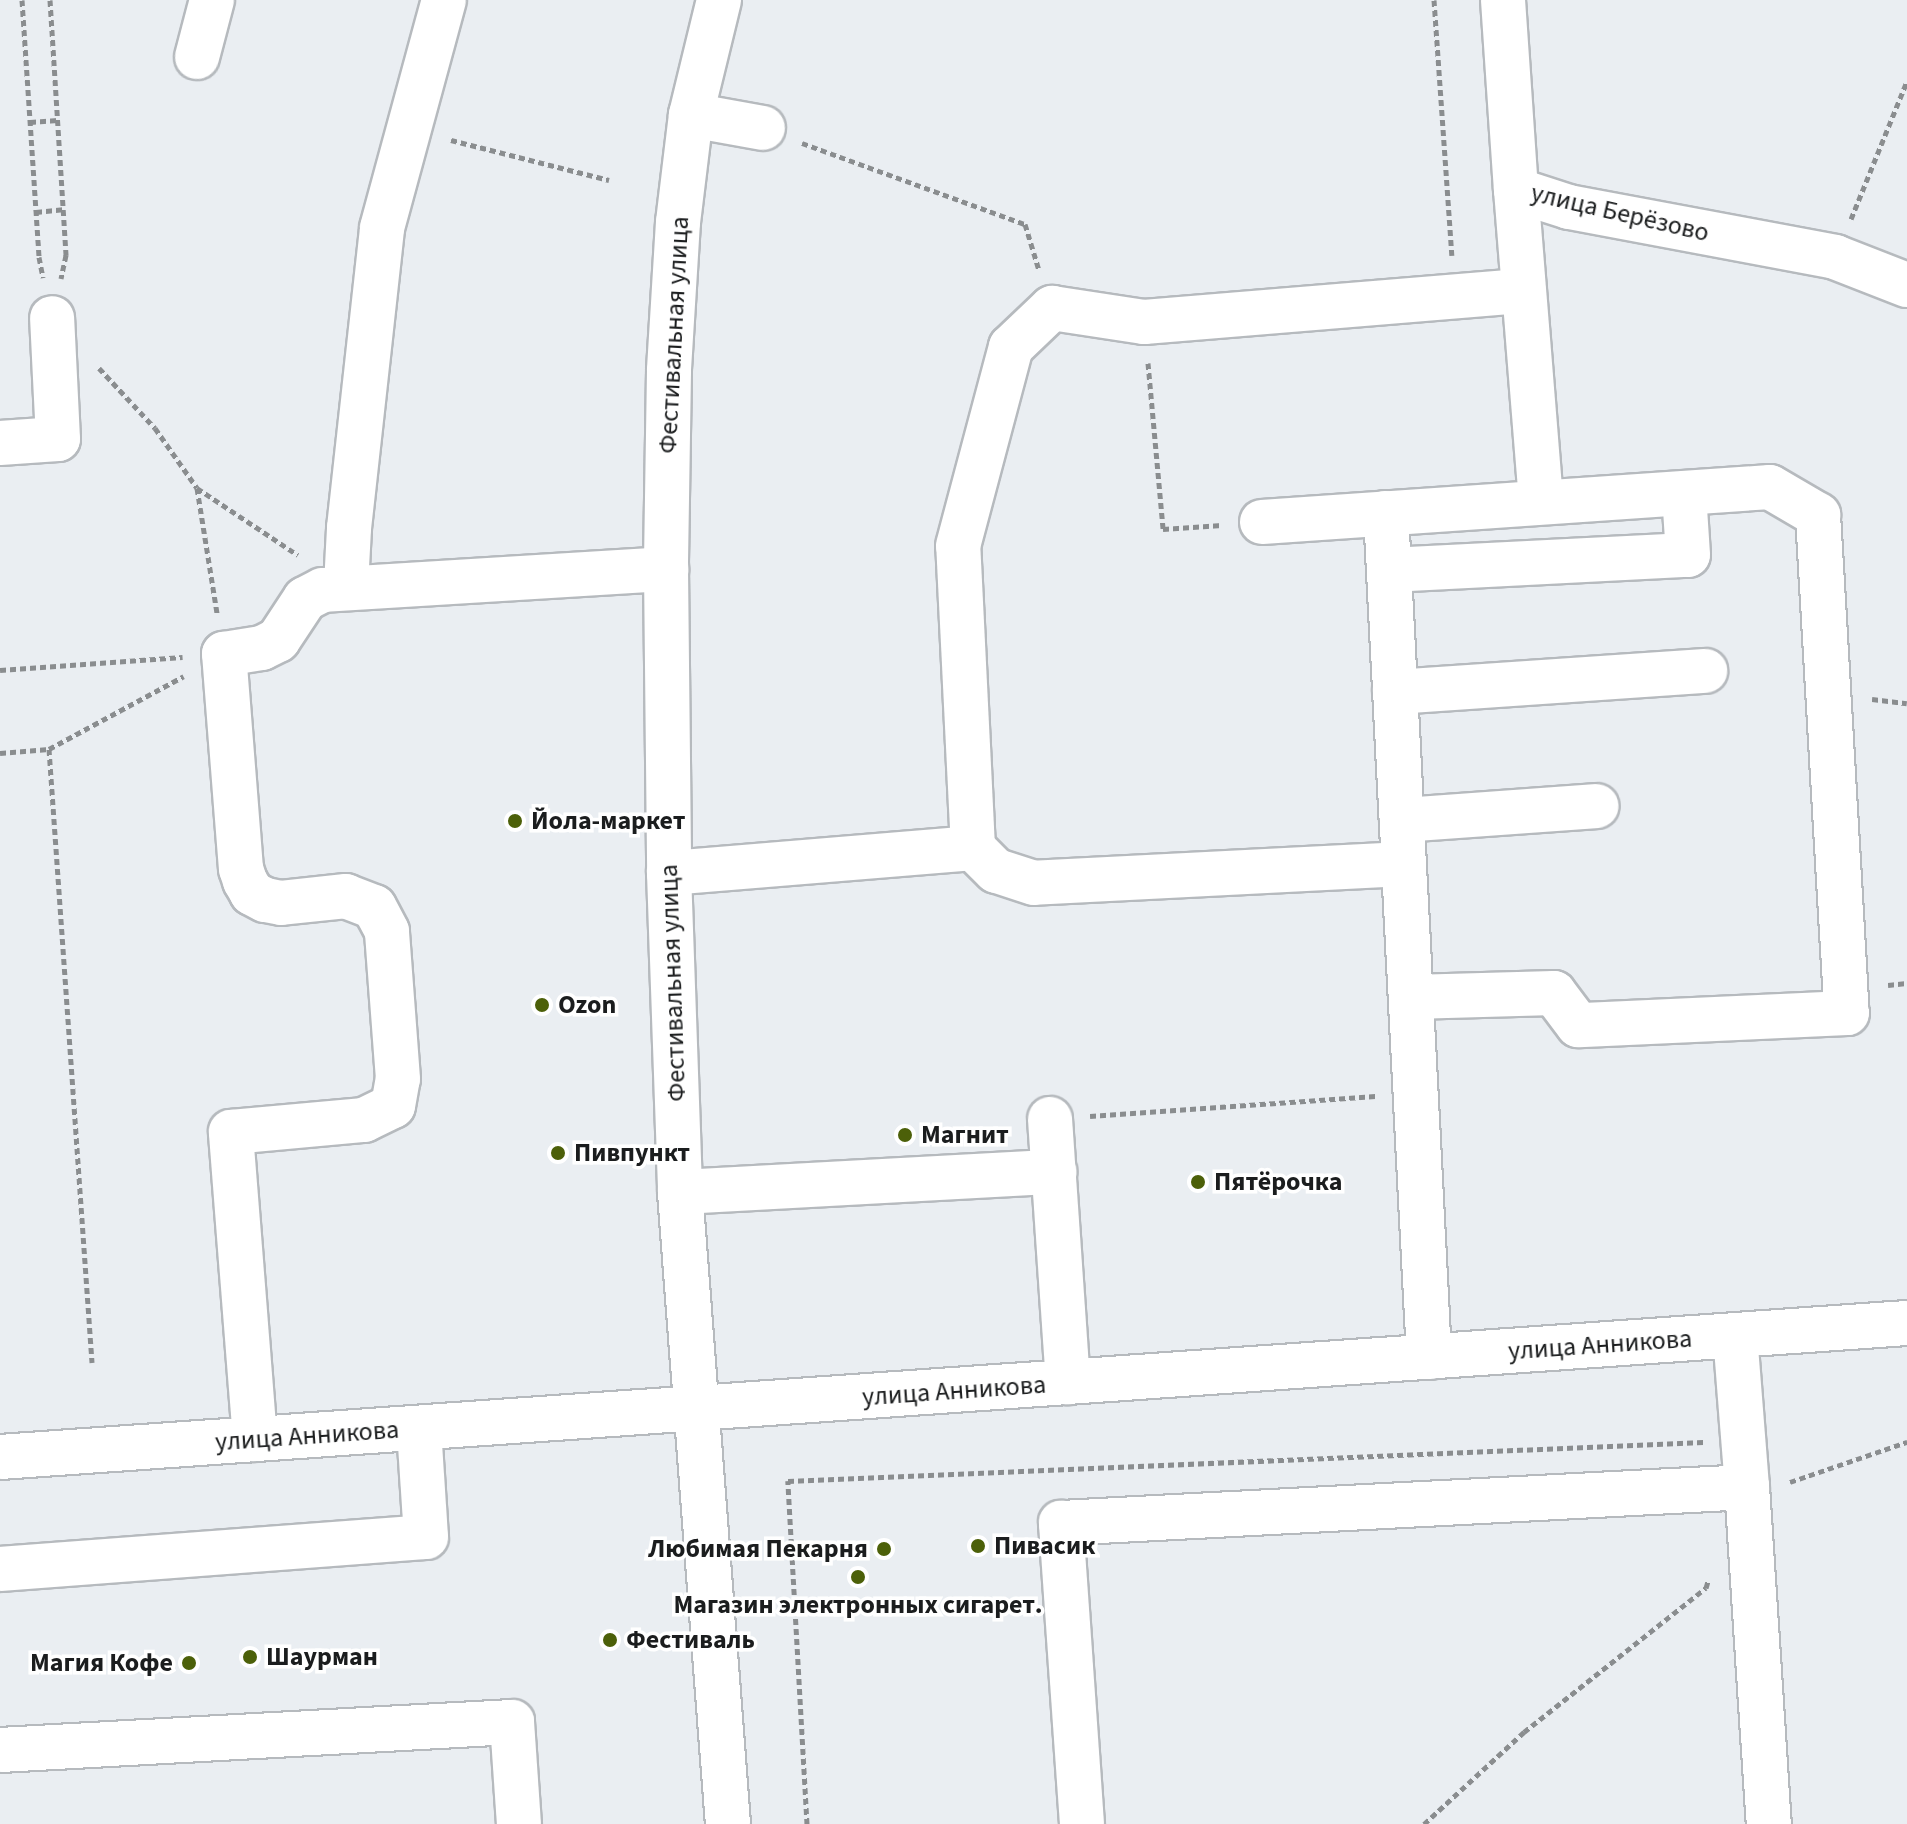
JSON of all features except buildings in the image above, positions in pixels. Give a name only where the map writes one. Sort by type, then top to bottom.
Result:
[{"type":"street","points":[[197,57],[212,0]]},
{"type":"street","points":[[346,586],[349,528],[382,228],[444,0]]},
{"type":"street","name":"Фестивальная улица","points":[[719,0],[691,115],[678,222],[670,356],[666,569],[669,873],[680,1192],[728,1824]]},
{"type":"street","name":"улица Берёзово","points":[[1503,0],[1516,190],[1569,207],[1835,257],[1907,285]]},
{"type":"street","points":[[691,115],[763,128]]},
{"type":"street","points":[[1516,190],[1541,502]]},
{"type":"street","points":[[1404,864],[1034,883],[996,871],[973,848],[958,546],[1011,347],[1052,308],[1144,322],[1524,291]]},
{"type":"street","points":[[0,443],[58,439],[52,318]]},
{"type":"street","points":[[1262,522],[1770,487],[1818,515],[1847,1013],[1578,1025],[1554,993],[1411,997]]},
{"type":"street","points":[[1389,570],[1688,555],[1684,493]]},
{"type":"street","points":[[1386,513],[1429,1357]]},
{"type":"street","points":[[255,1439],[231,1132],[364,1120],[393,1106],[398,1079],[387,931],[374,907],[346,896],[281,903],[265,900],[252,893],[245,881],[241,869],[224,654],[262,648],[278,640],[305,599],[346,586],[666,569]]},
{"type":"street","points":[[1395,692],[1705,671]]},
{"type":"street","points":[[1402,820],[1596,806]]},
{"type":"street","points":[[669,873],[973,848]]},
{"type":"street","points":[[1050,1119],[1068,1382]]},
{"type":"street","points":[[680,1192],[1054,1172]]},
{"type":"street","name":"улица Анникова","points":[[0,1457],[1907,1323]]},
{"type":"street","points":[[1735,1335],[1769,1824]]},
{"type":"street","points":[[0,1569],[426,1537],[419,1428]]},
{"type":"street","points":[[1082,1824],[1061,1523],[1747,1487]]},
{"type":"street","points":[[0,1750],[512,1722],[519,1824]]},
{"type":"path","points":[[22,0],[39,257],[52,318],[155,428],[197,488],[346,586]]},
{"type":"path","points":[[50,0],[66,255],[52,318]]},
{"type":"path","points":[[1434,0],[1455,296]]},
{"type":"path","points":[[1835,257],[1907,81]]},
{"type":"path","points":[[30,122],[58,120]]},
{"type":"path","points":[[763,128],[1025,224]]},
{"type":"path","points":[[409,129],[609,180]]},
{"type":"path","points":[[36,212],[63,209]]},
{"type":"path","points":[[1144,322],[1163,529],[1262,522]]},
{"type":"path","points":[[197,488],[224,654]]},
{"type":"path","points":[[0,670],[224,654]]},
{"type":"path","points":[[0,753],[49,749],[224,654]]},
{"type":"path","points":[[49,749],[92,1362]]},
{"type":"path","points":[[1050,1119],[1416,1093]]},
{"type":"path","points":[[807,1824],[788,1481],[1744,1441]]},
{"type":"path","points":[[1747,1487],[1795,1482],[1907,1442]]},
{"type":"path","points":[[1424,1824],[1524,1732],[1706,1588],[1712,1574]]},
{"type":"place","name":"Йола-маркет","points":[[515,821]]},
{"type":"place","name":"Ozon","points":[[542,1005]]},
{"type":"place","name":"Магнит","points":[[905,1135]]},
{"type":"place","name":"Пивпункт","points":[[558,1153]]},
{"type":"place","name":"Пятёрочка","points":[[1198,1182]]},
{"type":"place","name":"Пивасик","points":[[978,1546]]},
{"type":"place","name":"Любимая Пекарня","points":[[884,1549]]},
{"type":"place","name":"Магазин электронных сигарет.","points":[[858,1577]]},
{"type":"place","name":"Фестиваль","points":[[610,1640]]},
{"type":"place","name":"Шаурман","points":[[250,1657]]},
{"type":"place","name":"Магия Кофе","points":[[189,1663]]}]
